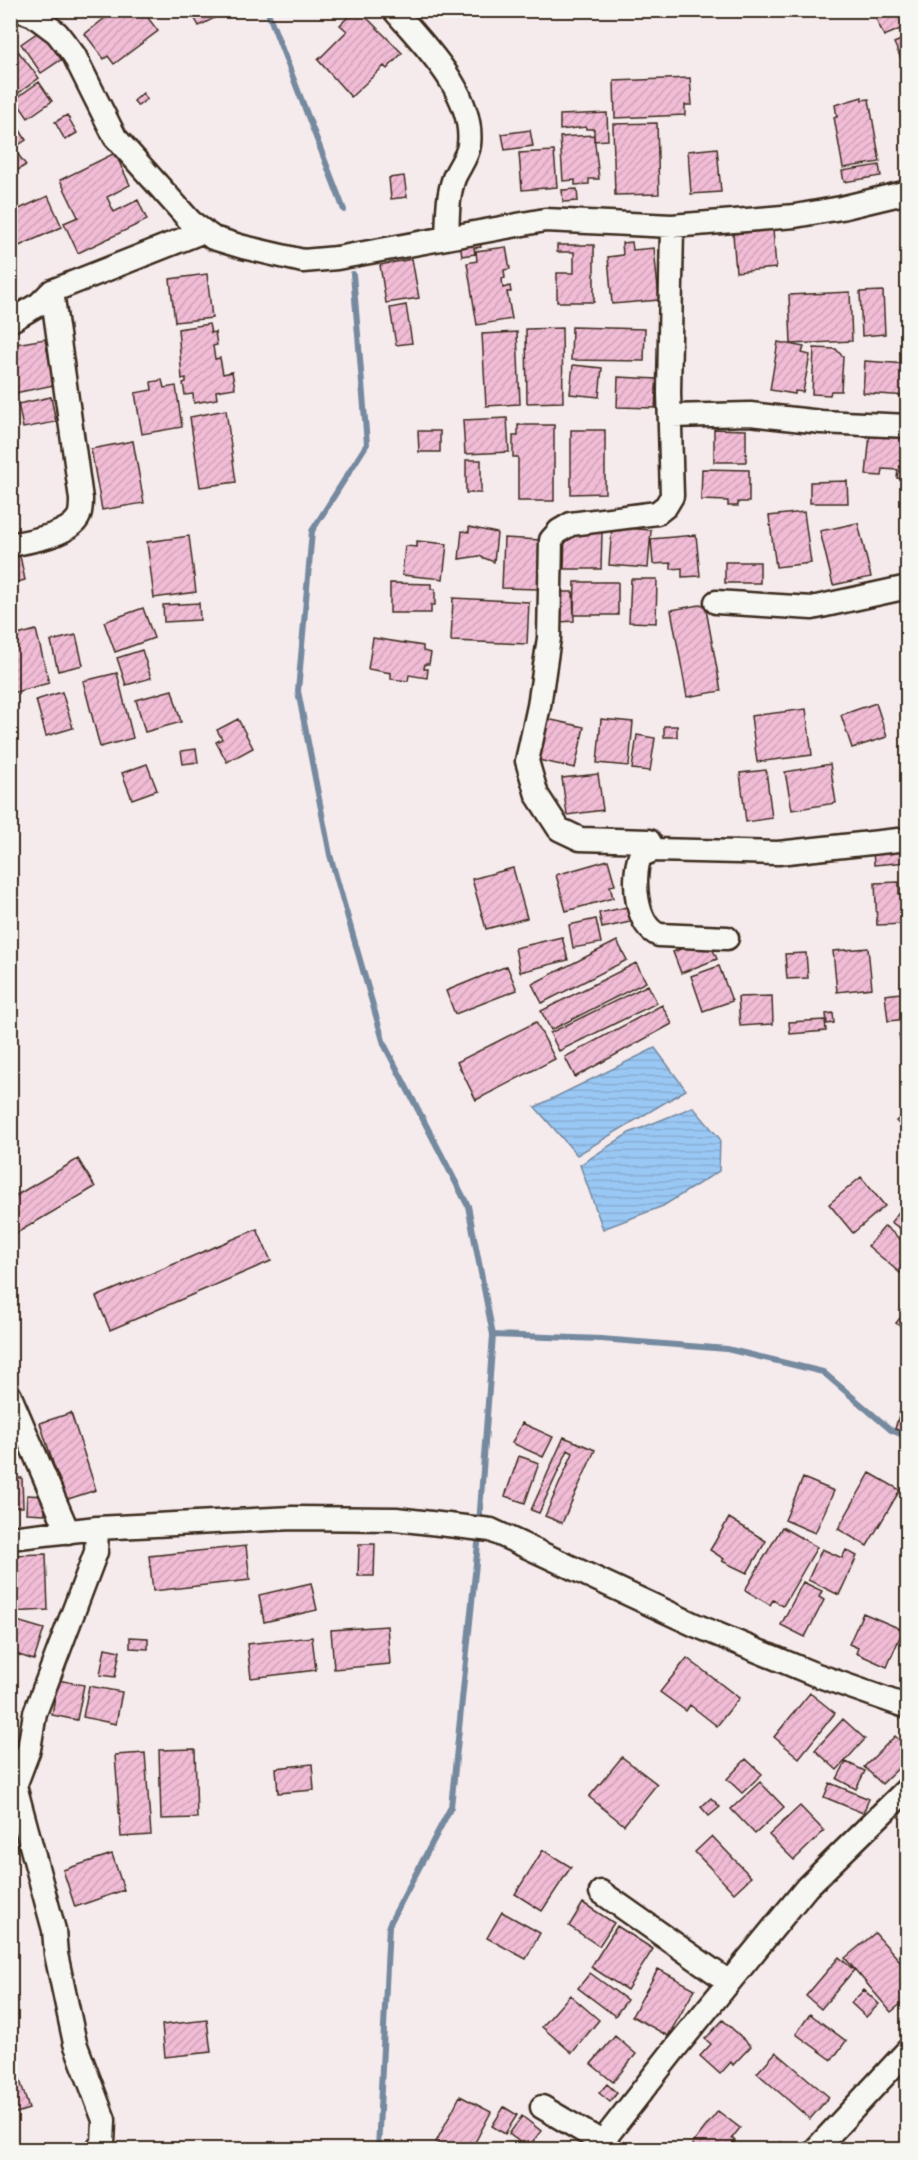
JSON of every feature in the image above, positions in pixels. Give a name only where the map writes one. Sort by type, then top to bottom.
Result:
[{"type":"street","points":[[19,10],[33,15],[57,33],[85,72],[100,111],[115,137],[170,201],[213,238],[243,248],[303,261],[337,258],[545,220],[672,226],[795,216],[908,192]]},
{"type":"street","points":[[394,10],[437,59],[453,84],[467,116],[469,146],[451,188],[447,238]]},
{"type":"street","points":[[654,849],[649,841],[580,839],[559,830],[537,795],[527,761],[539,706],[549,638],[551,540],[559,531],[571,524],[657,513],[666,506],[672,496],[674,479],[671,416],[672,226]]},
{"type":"street","points":[[10,321],[39,304],[52,291],[204,231]]},
{"type":"street","points":[[10,545],[54,535],[77,519],[80,509],[81,499],[52,291]]},
{"type":"street","points":[[671,416],[750,414],[821,422],[908,426]]},
{"type":"street","points":[[716,602],[812,608],[908,587]]},
{"type":"street","points":[[727,938],[660,935],[650,931],[642,919],[636,871],[640,856],[654,849],[778,853],[908,838]]},
{"type":"street","points":[[10,1396],[68,1532]]},
{"type":"street","points":[[10,1538],[97,1528],[293,1518],[396,1519],[491,1530],[695,1625],[908,1707]]},
{"type":"street","points":[[96,2150],[103,2144],[104,2120],[75,2043],[56,1954],[54,1930],[13,1789],[29,1749],[35,1713],[96,1552],[97,1528]]},
{"type":"street","points":[[542,2107],[601,2146],[729,1982],[807,1887],[908,1788]]},
{"type":"street","points":[[601,1892],[729,1982]]},
{"type":"street","points":[[815,2150],[908,2050]]},
{"type":"water","points":[[655,1048],[686,1090],[577,1155],[535,1107]]},
{"type":"water","points":[[693,1107],[720,1139],[719,1171],[663,1206],[603,1229],[580,1165],[629,1133]]},
{"type":"building","points":[[115,10],[142,10],[158,31],[114,64],[108,56],[104,59],[85,34]]},
{"type":"building","points":[[190,10],[220,10],[222,14],[199,26]]},
{"type":"building","points":[[355,10],[359,10],[402,53],[387,69],[384,66],[351,97],[318,60],[347,31],[340,25]]},
{"type":"building","points":[[872,10],[908,10],[908,26],[884,36]]},
{"type":"building","points":[[44,28],[65,57],[41,73],[21,44]]},
{"type":"building","points":[[908,37],[908,74],[894,43]]},
{"type":"building","points":[[14,46],[39,78],[13,97],[10,93],[10,49]]},
{"type":"building","points":[[690,78],[692,105],[685,105],[685,115],[615,118],[614,81]]},
{"type":"building","points":[[39,82],[52,101],[28,118],[15,99]]},
{"type":"building","points":[[143,93],[147,99],[138,106],[134,101]]},
{"type":"building","points":[[862,97],[862,100],[869,99],[880,162],[843,168],[834,117],[837,117],[835,105]]},
{"type":"building","points":[[607,113],[608,140],[594,141],[594,129],[586,129],[586,127],[560,130],[560,115]]},
{"type":"building","points":[[67,115],[77,133],[65,140],[55,122]]},
{"type":"building","points":[[657,123],[659,194],[615,195],[613,124]]},
{"type":"building","points":[[18,127],[26,140],[11,150],[10,132]]},
{"type":"building","points":[[530,130],[533,146],[505,150],[502,134]]},
{"type":"building","points":[[594,135],[599,179],[589,179],[589,184],[575,185],[575,180],[563,181],[560,137]]},
{"type":"building","points":[[717,148],[721,192],[691,194],[688,151]]},
{"type":"building","points":[[10,151],[14,155],[17,153],[26,165],[10,175]]},
{"type":"building","points":[[554,151],[557,187],[522,190],[519,153]]},
{"type":"building","points":[[115,153],[130,185],[107,197],[114,212],[138,200],[147,220],[78,253],[64,223],[78,217],[60,180]]},
{"type":"building","points":[[879,165],[881,176],[844,182],[842,171]]},
{"type":"building","points":[[404,176],[407,197],[391,199],[389,178]]},
{"type":"building","points":[[577,189],[578,201],[563,202],[562,190]]},
{"type":"building","points":[[48,196],[62,227],[10,250],[10,213]]},
{"type":"building","points":[[773,229],[776,268],[736,272],[733,234]]},
{"type":"building","points":[[480,239],[481,247],[474,248],[475,254],[462,256],[460,242]]},
{"type":"building","points":[[632,242],[633,250],[654,248],[659,300],[612,304],[608,257],[623,255],[622,243]]},
{"type":"building","points":[[557,245],[594,245],[594,302],[557,302],[557,273],[574,273],[574,252],[557,252]]},
{"type":"building","points":[[506,247],[510,269],[504,270],[505,278],[502,279],[503,288],[510,286],[511,292],[507,292],[512,319],[477,325],[467,263],[477,261],[476,251]]},
{"type":"building","points":[[412,259],[419,298],[386,303],[380,265]]},
{"type":"building","points":[[207,274],[212,318],[175,322],[170,279]]},
{"type":"building","points":[[883,291],[885,334],[862,336],[860,292]]},
{"type":"building","points":[[850,292],[852,341],[791,344],[789,295]]},
{"type":"building","points":[[406,305],[412,343],[396,345],[390,308]]},
{"type":"building","points":[[209,324],[211,333],[215,332],[217,345],[213,346],[215,359],[220,358],[223,374],[232,372],[235,388],[216,391],[217,399],[194,403],[193,394],[185,395],[183,383],[186,382],[186,378],[182,379],[178,329]]},
{"type":"building","points":[[572,327],[645,329],[644,361],[571,360]]},
{"type":"building","points":[[562,328],[563,402],[527,403],[526,329]]},
{"type":"building","points":[[517,332],[520,404],[486,406],[482,334]]},
{"type":"building","points":[[45,339],[54,385],[10,394],[10,345]]},
{"type":"building","points":[[778,342],[804,347],[802,353],[810,355],[803,392],[795,391],[795,394],[770,390]]},
{"type":"building","points":[[814,348],[836,349],[843,357],[841,391],[831,391],[830,395],[812,394]]},
{"type":"building","points":[[865,361],[908,364],[908,396],[863,393]]},
{"type":"building","points":[[573,365],[602,368],[599,397],[570,394]]},
{"type":"building","points":[[618,377],[657,379],[655,408],[617,407]]},
{"type":"building","points":[[162,380],[164,388],[176,386],[182,427],[142,434],[135,393],[152,390],[151,382]]},
{"type":"building","points":[[51,397],[56,422],[23,428],[18,404]]},
{"type":"building","points":[[226,410],[236,482],[200,487],[190,417]]},
{"type":"building","points":[[507,418],[509,452],[465,454],[463,420]]},
{"type":"building","points":[[518,425],[554,425],[554,501],[518,501],[518,457],[513,457],[513,436],[518,436]]},
{"type":"building","points":[[714,429],[746,430],[746,462],[714,462]]},
{"type":"building","points":[[571,430],[605,430],[605,493],[571,494]]},
{"type":"building","points":[[418,431],[440,431],[440,452],[419,452]]},
{"type":"building","points":[[870,434],[908,438],[908,479],[897,478],[898,470],[883,469],[882,476],[866,475]]},
{"type":"building","points":[[133,441],[144,503],[102,510],[91,449]]},
{"type":"building","points":[[466,460],[481,460],[481,493],[466,493]]},
{"type":"building","points":[[702,469],[749,470],[749,502],[738,502],[738,506],[728,506],[728,501],[701,500]]},
{"type":"building","points":[[847,481],[848,503],[810,503],[810,482]]},
{"type":"building","points":[[804,512],[811,563],[776,567],[769,516]]},
{"type":"building","points":[[858,523],[871,577],[833,585],[820,531]]},
{"type":"building","points":[[469,527],[497,533],[494,562],[479,556],[459,559],[462,531],[469,532]]},
{"type":"building","points":[[612,527],[651,530],[648,568],[609,565]]},
{"type":"building","points":[[565,532],[602,532],[601,569],[564,569]]},
{"type":"building","points":[[696,535],[700,576],[682,577],[682,568],[671,569],[671,563],[653,564],[651,539]]},
{"type":"building","points":[[189,536],[196,592],[154,598],[147,542]]},
{"type":"building","points":[[504,538],[541,540],[539,589],[502,588]]},
{"type":"building","points":[[417,541],[447,544],[443,579],[402,575],[405,546],[417,547]]},
{"type":"building","points":[[20,556],[25,580],[10,584],[10,558]]},
{"type":"building","points":[[725,562],[760,562],[760,583],[725,583]]},
{"type":"building","points":[[631,579],[657,579],[656,623],[629,622]]},
{"type":"building","points":[[575,582],[618,582],[618,615],[574,615]]},
{"type":"building","points":[[390,583],[431,584],[431,589],[435,589],[435,605],[431,605],[431,613],[390,613]]},
{"type":"building","points":[[559,592],[573,592],[574,621],[560,622]]},
{"type":"building","points":[[453,598],[529,602],[527,644],[451,641]]},
{"type":"building","points":[[199,603],[200,620],[164,622],[163,605]]},
{"type":"building","points":[[705,604],[721,691],[687,697],[671,610]]},
{"type":"building","points":[[143,608],[154,638],[115,652],[104,622]]},
{"type":"building","points":[[36,630],[49,683],[12,693],[10,637]]},
{"type":"building","points":[[76,635],[83,665],[58,671],[51,641]]},
{"type":"building","points":[[373,638],[423,646],[423,651],[431,653],[429,664],[425,664],[424,669],[428,669],[427,678],[409,675],[408,681],[391,679],[391,673],[368,669]]},
{"type":"building","points":[[142,650],[151,678],[126,685],[117,658]]},
{"type":"building","points":[[117,673],[133,738],[100,747],[83,681]]},
{"type":"building","points":[[172,690],[181,722],[145,732],[136,700]]},
{"type":"building","points":[[62,692],[73,728],[46,736],[36,700]]},
{"type":"building","points":[[876,703],[887,737],[852,748],[841,715]]},
{"type":"building","points":[[806,709],[812,755],[757,762],[751,716]]},
{"type":"building","points":[[238,719],[253,748],[227,762],[216,742],[222,739],[217,730]]},
{"type":"building","points":[[547,719],[584,727],[575,768],[538,760]]},
{"type":"building","points":[[601,719],[633,722],[629,766],[597,763]]},
{"type":"building","points":[[664,726],[677,726],[677,737],[664,737]]},
{"type":"building","points":[[637,735],[655,738],[650,771],[632,769]]},
{"type":"building","points":[[196,749],[198,762],[183,764],[181,751]]},
{"type":"building","points":[[147,764],[157,790],[132,799],[122,773]]},
{"type":"building","points":[[830,764],[836,803],[792,810],[785,772]]},
{"type":"building","points":[[766,770],[772,818],[746,822],[740,773]]},
{"type":"building","points":[[598,774],[603,810],[567,815],[562,778]]},
{"type":"building","points":[[908,847],[908,862],[874,865],[873,850]]},
{"type":"building","points":[[608,860],[615,885],[610,886],[613,898],[566,911],[556,875]]},
{"type":"building","points":[[513,868],[527,918],[486,929],[472,879]]},
{"type":"building","points":[[899,882],[899,894],[903,894],[903,888],[908,888],[908,924],[877,925],[875,883]]},
{"type":"building","points":[[632,906],[635,921],[602,928],[599,913]]},
{"type":"building","points":[[596,919],[601,943],[573,948],[569,925]]},
{"type":"building","points":[[562,937],[568,960],[520,972],[515,948]]},
{"type":"building","points":[[708,938],[717,959],[681,973],[673,952]]},
{"type":"building","points":[[617,941],[627,960],[542,1003],[532,984]]},
{"type":"building","points":[[868,948],[872,988],[837,992],[833,951]]},
{"type":"building","points":[[806,953],[808,978],[787,979],[785,954]]},
{"type":"building","points":[[636,963],[646,982],[551,1030],[541,1011]]},
{"type":"building","points":[[507,966],[517,990],[455,1014],[446,991]]},
{"type":"building","points":[[719,966],[732,1001],[703,1011],[691,976]]},
{"type":"building","points":[[648,985],[657,1003],[559,1051],[550,1033]]},
{"type":"building","points":[[908,992],[908,1019],[888,1021],[885,995]]},
{"type":"building","points":[[772,996],[773,1024],[740,1026],[738,997]]},
{"type":"building","points":[[662,1005],[672,1024],[575,1077],[565,1057]]},
{"type":"building","points":[[833,1013],[834,1023],[827,1024],[826,1014]]},
{"type":"building","points":[[825,1020],[826,1031],[790,1034],[789,1022]]},
{"type":"building","points":[[536,1022],[555,1059],[476,1100],[457,1062]]},
{"type":"building","points":[[908,1032],[908,1070],[907,1070],[899,1034]]},
{"type":"building","points":[[908,1111],[908,1133],[896,1121]]},
{"type":"building","points":[[78,1159],[95,1187],[15,1234],[10,1227],[10,1199]]},
{"type":"building","points":[[861,1177],[885,1206],[853,1233],[829,1204]]},
{"type":"building","points":[[908,1200],[908,1234],[891,1222]]},
{"type":"building","points":[[885,1226],[908,1246],[908,1265],[900,1273],[868,1246]]},
{"type":"building","points":[[257,1229],[271,1261],[110,1330],[96,1297]]},
{"type":"building","points":[[908,1308],[908,1332],[896,1323]]},
{"type":"building","points":[[905,1394],[908,1395],[908,1433],[895,1429]]},
{"type":"building","points":[[71,1413],[96,1490],[65,1500],[40,1423]]},
{"type":"building","points":[[522,1423],[553,1437],[543,1457],[512,1443]]},
{"type":"building","points":[[564,1437],[595,1450],[562,1523],[545,1516],[573,1453],[568,1450],[539,1513],[531,1510]]},
{"type":"building","points":[[519,1456],[539,1463],[525,1503],[505,1496]]},
{"type":"building","points":[[870,1473],[900,1490],[867,1546],[838,1529]]},
{"type":"building","points":[[10,1478],[22,1478],[23,1507],[10,1507]]},
{"type":"building","points":[[803,1478],[834,1491],[815,1533],[785,1520]]},
{"type":"building","points":[[27,1495],[45,1496],[45,1514],[26,1513]]},
{"type":"building","points":[[729,1518],[766,1541],[747,1573],[722,1561],[724,1559],[710,1550]]},
{"type":"building","points":[[782,1527],[817,1547],[783,1606],[773,1600],[770,1605],[745,1590]]},
{"type":"building","points":[[908,1536],[908,1557],[900,1553]]},
{"type":"building","points":[[359,1544],[375,1544],[374,1576],[358,1576]]},
{"type":"building","points":[[246,1546],[250,1580],[153,1591],[149,1556]]},
{"type":"building","points":[[822,1549],[842,1558],[846,1550],[857,1556],[839,1595],[808,1580]]},
{"type":"building","points":[[46,1554],[48,1610],[10,1612],[10,1555]]},
{"type":"building","points":[[803,1582],[822,1591],[819,1597],[824,1600],[805,1637],[781,1625]]},
{"type":"building","points":[[311,1583],[317,1610],[264,1622],[259,1595]]},
{"type":"building","points":[[863,1613],[903,1630],[887,1667],[856,1653],[858,1648],[849,1644]]},
{"type":"building","points":[[10,1619],[44,1629],[34,1660],[10,1652]]},
{"type":"building","points":[[387,1626],[390,1664],[334,1669],[331,1630]]},
{"type":"building","points":[[130,1637],[148,1638],[148,1649],[130,1648]]},
{"type":"building","points":[[312,1637],[316,1670],[251,1678],[247,1644]]},
{"type":"building","points":[[105,1648],[120,1651],[115,1677],[100,1675]]},
{"type":"building","points":[[687,1658],[739,1698],[717,1726],[690,1705],[686,1711],[660,1692]]},
{"type":"building","points":[[58,1680],[84,1685],[77,1720],[52,1715]]},
{"type":"building","points":[[89,1686],[122,1692],[116,1724],[83,1717]]},
{"type":"building","points":[[810,1693],[835,1713],[799,1758],[774,1737]]},
{"type":"building","points":[[843,1719],[865,1739],[837,1770],[815,1750]]},
{"type":"building","points":[[895,1736],[908,1748],[908,1759],[882,1784],[864,1767]]},
{"type":"building","points":[[195,1749],[197,1818],[161,1819],[159,1750]]},
{"type":"building","points":[[145,1753],[151,1835],[121,1837],[115,1755]]},
{"type":"building","points":[[622,1757],[657,1784],[624,1825],[589,1797]]},
{"type":"building","points":[[746,1759],[762,1774],[742,1793],[727,1779]]},
{"type":"building","points":[[846,1762],[865,1771],[856,1789],[837,1779]]},
{"type":"building","points":[[312,1764],[314,1790],[278,1793],[276,1768]]},
{"type":"building","points":[[760,1782],[784,1807],[755,1834],[731,1809]]},
{"type":"building","points":[[830,1783],[869,1799],[863,1813],[824,1797]]},
{"type":"building","points":[[711,1798],[720,1807],[709,1816],[701,1807]]},
{"type":"building","points":[[800,1806],[824,1831],[794,1860],[769,1835]]},
{"type":"building","points":[[712,1836],[751,1877],[734,1893],[695,1852]]},
{"type":"building","points":[[543,1850],[571,1867],[542,1911],[515,1894]]},
{"type":"building","points":[[112,1854],[124,1890],[75,1907],[63,1870]]},
{"type":"building","points":[[583,1903],[614,1923],[599,1946],[569,1926]]},
{"type":"building","points":[[502,1912],[540,1933],[526,1959],[487,1938]]},
{"type":"building","points":[[617,1926],[653,1949],[627,1990],[591,1967]]},
{"type":"building","points":[[875,1933],[908,1970],[908,1998],[891,2012],[845,1958]]},
{"type":"building","points":[[839,1957],[854,1970],[821,2009],[806,1996]]},
{"type":"building","points":[[658,1969],[695,1989],[668,2036],[632,2016]]},
{"type":"building","points":[[590,1973],[627,2000],[615,2016],[578,1988]]},
{"type":"building","points":[[864,1990],[879,2004],[866,2017],[851,2003]]},
{"type":"building","points":[[570,1995],[599,2020],[572,2053],[542,2027]]},
{"type":"building","points":[[810,2014],[846,2041],[832,2060],[796,2034]]},
{"type":"building","points":[[207,2020],[211,2052],[165,2057],[162,2025]]},
{"type":"building","points":[[723,2020],[751,2046],[733,2065],[731,2062],[720,2074],[700,2056],[711,2044],[705,2039]]},
{"type":"building","points":[[615,2036],[636,2054],[613,2082],[591,2064]]},
{"type":"building","points":[[776,2052],[829,2097],[810,2119],[757,2073]]},
{"type":"building","points":[[20,2080],[29,2109],[10,2115],[10,2083]]},
{"type":"building","points":[[607,2084],[617,2093],[610,2102],[599,2093]]},
{"type":"building","points":[[460,2096],[491,2112],[471,2150],[450,2150],[436,2142]]},
{"type":"building","points":[[504,2107],[517,2115],[505,2134],[492,2126]]},
{"type":"building","points":[[718,2111],[740,2128],[732,2138],[735,2141],[728,2150],[725,2147],[723,2150],[700,2150],[692,2144]]},
{"type":"building","points":[[522,2116],[541,2131],[528,2148],[509,2134]]},
{"type":"building","points":[[781,2142],[792,2148],[791,2150],[776,2150]]},
{"type":"building","points":[[548,2144],[557,2150],[544,2150]]},
{"type":"waterway","points":[[267,10],[344,210]]},
{"type":"waterway","points":[[353,274],[367,444],[312,531],[298,691],[330,855],[384,1044],[468,1206],[493,1335],[479,1524]]},
{"type":"waterway","points":[[493,1335],[601,1339],[727,1349],[823,1372],[891,1430],[908,1437]]},
{"type":"waterway","points":[[378,2150],[389,1925],[451,1807],[479,1534]]}]
